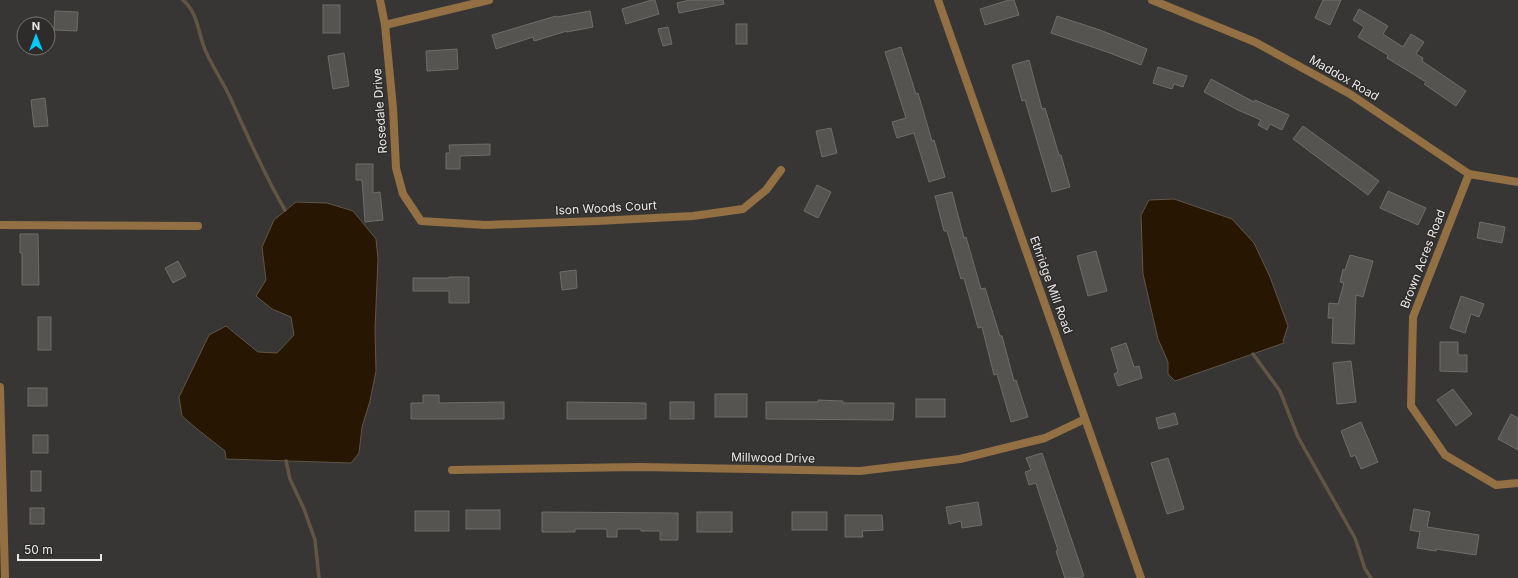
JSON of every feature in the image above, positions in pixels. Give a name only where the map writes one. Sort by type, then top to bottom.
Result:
[{"type":"street","name":"Rosedale Drive","points":[[380,0],[385,25],[393,108],[396,168],[403,194],[418,216]]},
{"type":"street","points":[[385,25],[489,0]]},
{"type":"street","name":"Ethridge Mill Road","points":[[938,0],[1141,578]]},
{"type":"street","name":"Maddox Road","points":[[1152,0],[1254,42],[1350,94],[1468,174],[1518,182]]},
{"type":"street","name":"Ison Woods Court","points":[[418,216],[421,221],[485,225],[693,216],[743,209],[766,190],[781,170]]},
{"type":"street","name":"Brown Acres Road","points":[[1468,174],[1413,317],[1411,406],[1445,455],[1496,485],[1518,483]]},
{"type":"street","points":[[0,225],[198,226]]},
{"type":"street","points":[[0,387],[5,578]]},
{"type":"street","name":"Millwood Drive","points":[[452,470],[640,467],[860,471],[960,459],[1045,438],[1085,418]]},
{"type":"shaded area","points":[[1174,199],[1232,219],[1254,243],[1270,277],[1288,326],[1283,341],[1284,343],[1175,381],[1168,374],[1168,362],[1158,339],[1143,274],[1141,215],[1149,200]]},
{"type":"shaded area","points":[[296,202],[327,203],[353,211],[376,239],[378,259],[375,329],[376,371],[370,401],[362,427],[359,453],[351,463],[226,459],[225,451],[182,416],[179,397],[209,335],[226,326],[258,352],[277,353],[294,335],[291,317],[272,309],[256,296],[266,280],[262,247],[274,220]]},
{"type":"building","points":[[655,0],[659,14],[626,24],[622,9]]},
{"type":"building","points":[[690,0],[723,0],[724,4],[679,13],[677,3]]},
{"type":"building","points":[[1009,0],[1014,0],[1019,15],[985,25],[980,9]]},
{"type":"building","points":[[1323,0],[1341,0],[1330,25],[1315,18]]},
{"type":"building","points":[[323,5],[340,5],[340,33],[323,33]]},
{"type":"building","points":[[1359,9],[1388,26],[1383,34],[1403,47],[1411,34],[1424,42],[1416,54],[1423,58],[1422,61],[1466,91],[1456,106],[1424,84],[1426,82],[1387,58],[1388,55],[1358,37],[1364,27],[1353,20]]},
{"type":"building","points":[[55,11],[78,12],[77,31],[56,30],[56,16],[55,16]]},
{"type":"building","points":[[590,11],[593,27],[567,31],[534,41],[533,37],[496,49],[492,35],[556,16]]},
{"type":"building","points":[[1057,16],[1100,30],[1147,49],[1141,65],[1051,33]]},
{"type":"building","points":[[736,24],[747,24],[747,44],[736,44]]},
{"type":"building","points":[[668,27],[672,44],[663,46],[658,29]]},
{"type":"building","points":[[901,47],[916,94],[918,93],[932,141],[934,140],[945,177],[929,182],[914,133],[897,138],[892,122],[906,118],[885,52]]},
{"type":"building","points":[[457,49],[458,69],[427,71],[426,51]]},
{"type":"building","points":[[344,53],[349,86],[333,89],[328,56]]},
{"type":"building","points":[[1029,60],[1042,109],[1045,108],[1070,187],[1052,192],[1025,100],[1022,101],[1012,65]]},
{"type":"building","points":[[1158,67],[1187,76],[1183,87],[1174,84],[1172,89],[1153,83]]},
{"type":"building","points":[[1211,79],[1254,102],[1255,100],[1289,115],[1282,130],[1270,124],[1267,130],[1258,125],[1261,120],[1204,92]]},
{"type":"building","points":[[45,98],[48,126],[34,127],[31,100]]},
{"type":"building","points":[[1303,126],[1379,181],[1368,195],[1293,139]]},
{"type":"building","points":[[831,128],[837,153],[822,157],[816,131]]},
{"type":"building","points":[[490,144],[490,155],[460,156],[460,169],[446,169],[446,153],[450,153],[449,145]]},
{"type":"building","points":[[356,164],[373,164],[373,193],[380,192],[383,220],[365,222],[362,180],[356,180]]},
{"type":"building","points":[[817,185],[831,192],[818,218],[804,211]]},
{"type":"building","points":[[1388,191],[1426,208],[1418,225],[1380,208]]},
{"type":"building","points":[[952,192],[964,238],[966,237],[981,289],[985,288],[1000,336],[1002,336],[1014,381],[1016,380],[1028,417],[1011,422],[997,374],[994,375],[982,327],[978,328],[964,278],[961,279],[947,231],[944,231],[935,196]]},
{"type":"building","points":[[1480,222],[1505,227],[1502,243],[1477,238]]},
{"type":"building","points":[[20,234],[38,234],[39,285],[22,285],[22,253],[20,253]]},
{"type":"building","points":[[1096,251],[1107,291],[1088,296],[1077,256]]},
{"type":"building","points":[[1350,255],[1373,261],[1363,297],[1356,295],[1354,344],[1332,343],[1333,318],[1328,318],[1329,303],[1338,304],[1344,283],[1340,282],[1343,269],[1345,270]]},
{"type":"building","points":[[178,261],[186,276],[173,283],[165,268]]},
{"type":"building","points":[[576,270],[577,288],[562,290],[560,272]]},
{"type":"building","points":[[469,277],[469,303],[449,303],[449,291],[413,291],[413,278]]},
{"type":"building","points":[[1461,296],[1484,304],[1479,317],[1471,314],[1465,333],[1450,328]]},
{"type":"building","points":[[38,317],[51,317],[51,350],[38,350]]},
{"type":"building","points":[[1440,342],[1458,342],[1458,355],[1467,355],[1467,372],[1440,371]]},
{"type":"building","points":[[1126,343],[1134,367],[1139,366],[1142,378],[1118,386],[1114,374],[1118,372],[1111,348]]},
{"type":"building","points":[[1351,361],[1356,402],[1337,404],[1333,363]]},
{"type":"building","points":[[28,388],[47,388],[47,406],[28,406]]},
{"type":"building","points":[[1453,389],[1472,414],[1456,426],[1437,400]]},
{"type":"building","points":[[715,394],[747,394],[747,417],[715,417]]},
{"type":"building","points":[[423,395],[439,395],[439,403],[504,402],[504,419],[411,419],[411,403],[423,403]]},
{"type":"building","points":[[916,399],[945,399],[945,417],[916,417]]},
{"type":"building","points":[[818,400],[843,401],[843,403],[894,403],[893,420],[766,419],[766,402],[818,402]]},
{"type":"building","points":[[567,402],[646,403],[646,419],[567,419]]},
{"type":"building","points":[[670,402],[694,402],[694,419],[670,419]]},
{"type":"building","points":[[1175,413],[1178,424],[1159,429],[1156,418]]},
{"type":"building","points":[[1511,414],[1518,418],[1518,450],[1498,439]]},
{"type":"building","points":[[1361,422],[1378,462],[1361,469],[1355,455],[1351,457],[1341,431]]},
{"type":"building","points":[[33,435],[48,435],[48,453],[33,453]]},
{"type":"building","points":[[1042,453],[1084,576],[1079,578],[1065,578],[1056,551],[1058,550],[1036,483],[1029,485],[1025,472],[1031,470],[1026,458]]},
{"type":"building","points":[[1168,458],[1184,509],[1167,514],[1151,463]]},
{"type":"building","points":[[31,471],[41,471],[41,491],[31,491]]},
{"type":"building","points":[[978,502],[982,525],[962,528],[961,521],[949,524],[946,507]]},
{"type":"building","points":[[30,508],[44,508],[44,524],[30,524]]},
{"type":"building","points":[[1414,509],[1430,512],[1427,527],[1479,535],[1476,555],[1436,549],[1436,551],[1417,548],[1420,532],[1410,530]]},
{"type":"building","points":[[466,510],[500,510],[500,529],[466,529]]},
{"type":"building","points":[[415,511],[449,511],[449,531],[415,531]]},
{"type":"building","points":[[542,512],[678,513],[678,540],[660,540],[660,531],[641,531],[641,529],[617,529],[617,537],[607,537],[607,529],[575,529],[575,532],[542,532]]},
{"type":"building","points":[[697,512],[732,512],[732,532],[697,532]]},
{"type":"building","points":[[792,512],[827,512],[827,530],[792,530]]},
{"type":"building","points":[[845,515],[882,515],[883,530],[862,531],[863,537],[845,537]]},
{"type":"waterway","points":[[183,0],[195,18],[206,52],[229,95],[262,168],[285,210]]},
{"type":"waterway","points":[[1253,354],[1280,391],[1298,437],[1355,538],[1365,569],[1371,578]]},
{"type":"waterway","points":[[286,461],[290,479],[304,509],[315,540],[319,578]]}]
